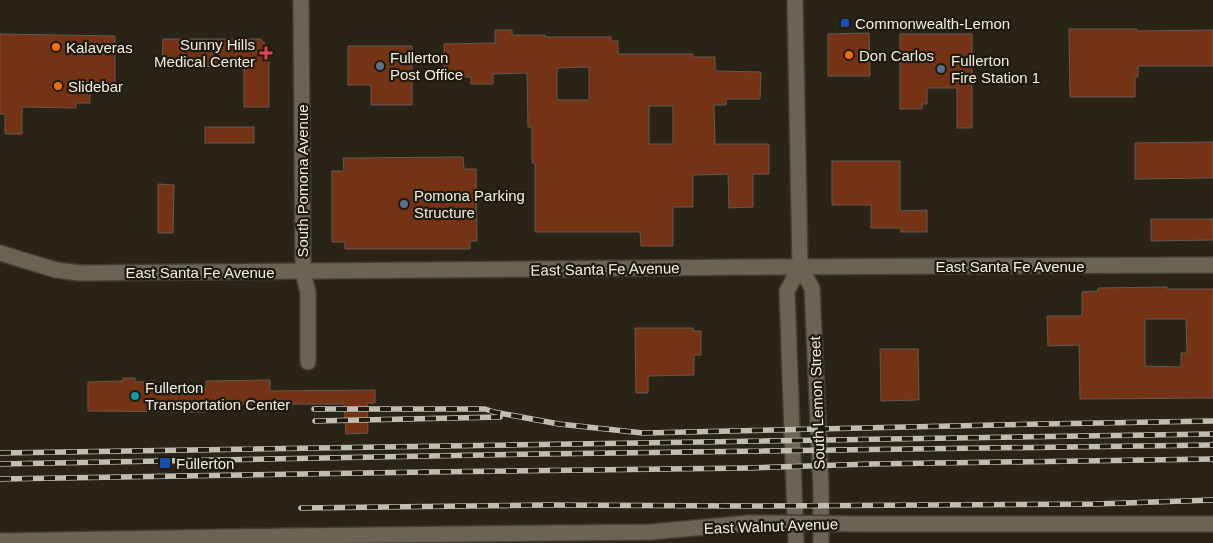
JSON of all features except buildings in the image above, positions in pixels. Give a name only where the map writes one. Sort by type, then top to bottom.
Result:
[{"type":"street","name":"South Pomona Avenue","points":[[301,0],[303,272],[308,292],[308,362]]},
{"type":"street","name":"South Lemon Street","points":[[795,0],[800,267],[812,288],[821,488],[821,543]]},
{"type":"street","name":"East Santa Fe Avenue","points":[[0,253],[44,267],[80,273],[1213,265]]},
{"type":"street","name":"South Lemon Street","points":[[796,543],[787,291],[800,267]]},
{"type":"street","name":"East Walnut Avenue","points":[[0,541],[291,536],[651,537],[750,523],[1213,524]]},
{"type":"railway","points":[[314,409],[485,409],[559,424],[643,433],[1213,421]]},
{"type":"railway","points":[[315,421],[500,417]]},
{"type":"railway","points":[[0,453],[1213,434]]},
{"type":"railway","points":[[0,464],[539,454],[1213,445]]},
{"type":"railway","points":[[0,479],[1213,459]]},
{"type":"railway","points":[[301,508],[546,505],[1096,504],[1213,500]]},
{"type":"place","name":"Commonwealth-Lemon","points":[[845,23]]},
{"type":"place","name":"Kalaveras","points":[[56,47]]},
{"type":"place","name":"Sunny Hills Medical Center","points":[[266,53]]},
{"type":"place","name":"Don Carlos","points":[[849,55]]},
{"type":"place","name":"Fullerton Post Office","points":[[380,66]]},
{"type":"place","name":"Fullerton Fire Station 1","points":[[941,69]]},
{"type":"place","name":"Slidebar","points":[[58,86]]},
{"type":"place","name":"Pomona Parking Structure","points":[[404,204]]},
{"type":"place","name":"Fullerton Transportation Center","points":[[135,396]]},
{"type":"place","name":"Fullerton","points":[[165,463]]}]
